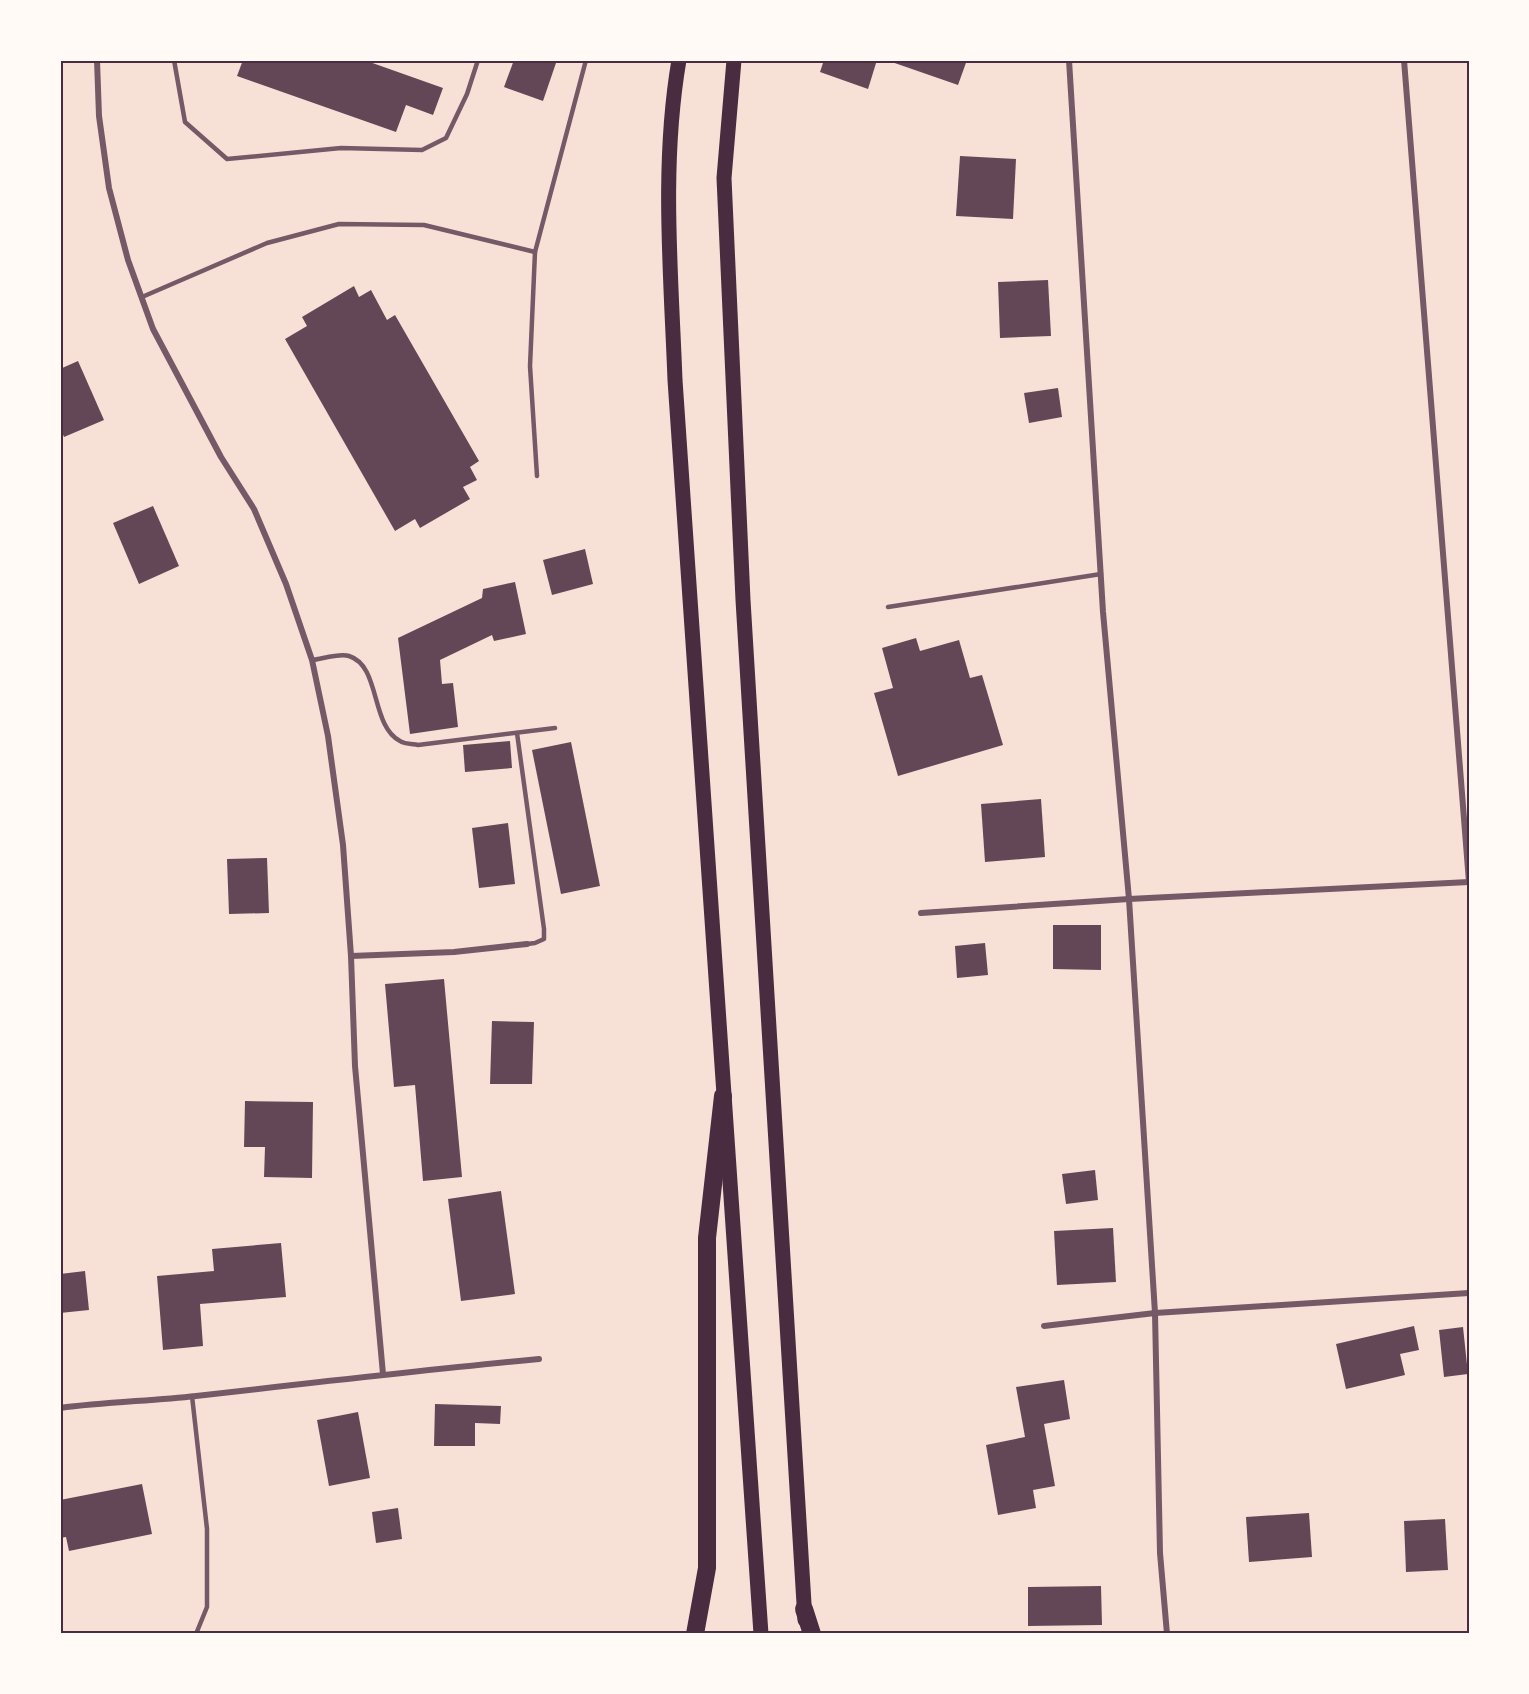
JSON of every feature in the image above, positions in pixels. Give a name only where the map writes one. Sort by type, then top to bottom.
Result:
[{"type":"highway","points":[[695,1634],[707,1568],[707,1238],[723,1096]]},
{"type":"highway","points":[[804,1609],[812,1634]]},
{"type":"main road","points":[[679,60],[670,150],[669,228],[675,380],[761,1634]]},
{"type":"main road","points":[[734,60],[724,178],[735,436],[806,1634]]},
{"type":"street","points":[[97,60],[99,116],[109,188],[128,260],[153,329],[221,457],[254,508],[286,584],[312,660],[328,736],[343,845],[351,956],[355,1066],[384,1374]]},
{"type":"street","points":[[1069,60],[1101,574],[1129,899],[1155,1313],[1160,1553],[1167,1634]]},
{"type":"street","points":[[921,913],[1129,899],[1469,882],[1404,60]]},
{"type":"street","points":[[351,956],[454,952],[527,944]]},
{"type":"street","points":[[1044,1326],[1155,1313],[1469,1293]]},
{"type":"street","points":[[60,1408],[539,1359]]},
{"type":"lane","points":[[174,60],[185,122],[226,159],[341,148],[422,150],[446,138],[467,94],[478,60]]},
{"type":"lane","points":[[537,476],[530,366],[535,252],[586,60]]},
{"type":"lane","points":[[142,297],[267,243],[339,224],[424,225],[535,252]]},
{"type":"lane","points":[[888,607],[1101,574]]},
{"type":"lane","points":[[312,660],[348,656],[361,663],[369,678],[384,726],[399,741],[418,745],[555,728]]},
{"type":"lane","points":[[517,733],[544,929],[544,939],[527,944]]},
{"type":"lane","points":[[192,1396],[207,1529],[207,1607],[196,1634]]},
{"type":"building","points":[[243,60],[364,60],[443,88],[433,115],[406,105],[396,132],[237,76]]},
{"type":"building","points":[[514,60],[557,60],[543,101],[504,87]]},
{"type":"building","points":[[824,60],[877,60],[868,89],[820,72]]},
{"type":"building","points":[[886,60],[967,60],[958,85]]},
{"type":"building","points":[[960,156],[1016,159],[1013,219],[956,216]]},
{"type":"building","points":[[1048,280],[1051,336],[1000,338],[998,282]]},
{"type":"building","points":[[354,286],[359,297],[371,290],[387,320],[395,315],[479,461],[470,467],[477,480],[463,487],[470,499],[420,528],[415,519],[395,531],[285,339],[307,326],[302,317]]},
{"type":"building","points":[[78,361],[104,420],[64,437],[60,427],[60,369]]},
{"type":"building","points":[[1058,388],[1062,417],[1029,423],[1024,393]]},
{"type":"building","points":[[153,506],[179,566],[139,584],[113,523]]},
{"type":"building","points":[[585,549],[593,584],[552,595],[543,560]]},
{"type":"building","points":[[515,582],[526,634],[494,641],[492,635],[440,660],[442,684],[453,683],[458,727],[410,734],[398,638],[482,598],[483,589]]},
{"type":"building","points":[[916,638],[920,651],[959,640],[970,678],[982,675],[1003,745],[898,776],[874,693],[893,688],[882,648]]},
{"type":"building","points":[[510,741],[512,768],[465,772],[463,745]]},
{"type":"building","points":[[571,742],[600,886],[561,894],[532,750]]},
{"type":"building","points":[[1041,799],[1045,857],[985,862],[981,804]]},
{"type":"building","points":[[508,823],[515,884],[479,888],[472,828]]},
{"type":"building","points":[[267,858],[269,913],[229,914],[227,859]]},
{"type":"building","points":[[1053,925],[1101,925],[1101,970],[1053,969]]},
{"type":"building","points":[[985,943],[988,975],[957,978],[955,946]]},
{"type":"building","points":[[444,979],[462,1177],[423,1181],[415,1085],[394,1087],[385,984]]},
{"type":"building","points":[[492,1021],[534,1022],[532,1084],[490,1084]]},
{"type":"building","points":[[245,1101],[313,1102],[312,1178],[264,1177],[265,1147],[244,1147]]},
{"type":"building","points":[[1095,1170],[1098,1200],[1066,1204],[1062,1174]]},
{"type":"building","points":[[501,1191],[515,1294],[461,1301],[448,1199]]},
{"type":"building","points":[[1113,1228],[1116,1282],[1057,1285],[1054,1231]]},
{"type":"building","points":[[281,1243],[286,1297],[200,1304],[203,1346],[163,1350],[157,1276],[214,1271],[212,1249]]},
{"type":"building","points":[[85,1271],[89,1310],[60,1313],[60,1274]]},
{"type":"building","points":[[1414,1326],[1419,1350],[1400,1354],[1405,1375],[1346,1389],[1336,1344]]},
{"type":"building","points":[[1463,1327],[1468,1374],[1444,1377],[1439,1330]]},
{"type":"building","points":[[1064,1380],[1070,1419],[1044,1424],[1055,1486],[1033,1490],[1036,1508],[998,1515],[986,1445],[1025,1437],[1016,1387]]},
{"type":"building","points":[[435,1404],[501,1406],[500,1424],[475,1423],[475,1446],[434,1446]]},
{"type":"building","points":[[358,1412],[370,1478],[329,1486],[317,1420]]},
{"type":"building","points":[[142,1484],[152,1534],[69,1551],[66,1537],[60,1538],[60,1500]]},
{"type":"building","points":[[398,1508],[402,1539],[376,1543],[372,1512]]},
{"type":"building","points":[[1309,1513],[1312,1557],[1249,1562],[1246,1517]]},
{"type":"building","points":[[1445,1519],[1448,1570],[1406,1572],[1404,1521]]},
{"type":"building","points":[[1101,1586],[1102,1625],[1028,1626],[1028,1587]]}]
